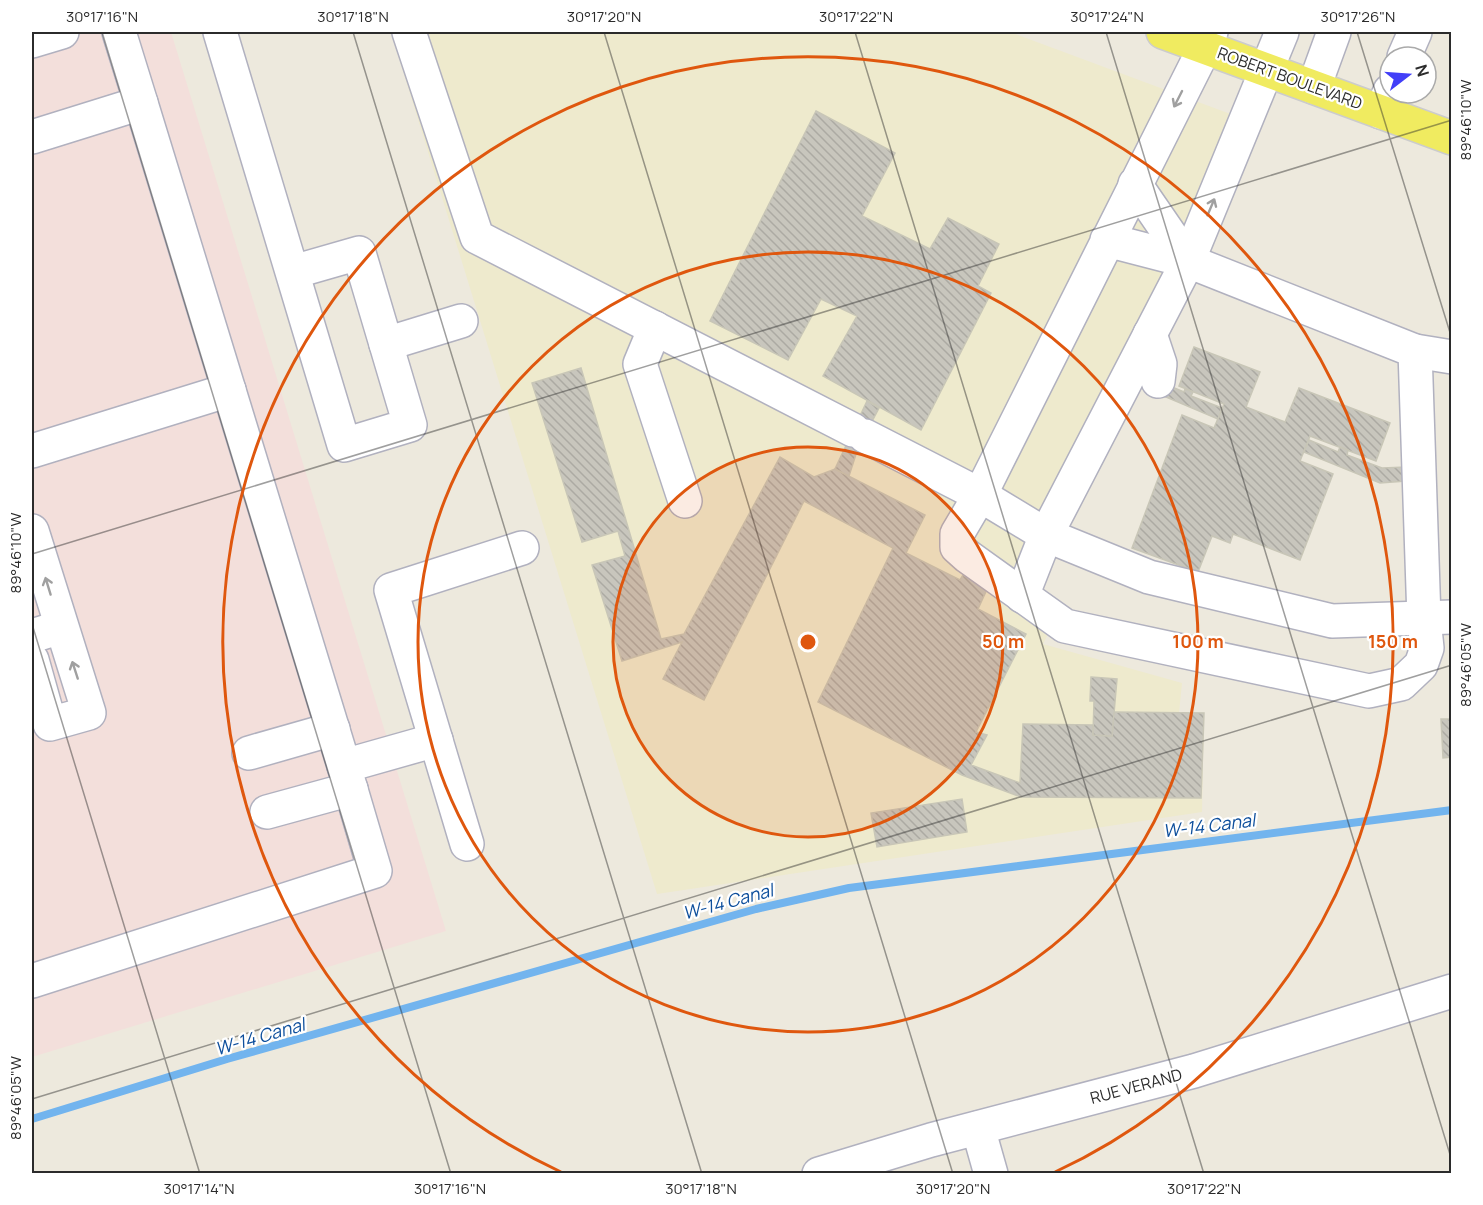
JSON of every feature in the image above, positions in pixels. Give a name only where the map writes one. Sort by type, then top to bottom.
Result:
[{"type":"main road","name":"ROBERT BOULEVARD","points":[[1162,32],[1208,39],[1268,70],[1314,87],[1378,99]]},
{"type":"main road","name":"ROBERT BOULEVARD","points":[[1393,105],[1452,138]]},
{"type":"street","points":[[32,41],[62,32]]},
{"type":"street","points":[[32,981],[375,871],[119,32]]},
{"type":"street","points":[[220,32],[292,273],[344,445],[410,425],[359,253],[292,273]]},
{"type":"street","points":[[410,32],[477,237],[980,495],[1046,535],[1149,577],[1332,621],[1438,618]]},
{"type":"street","points":[[1022,596],[1046,535],[1188,261],[1282,32]]},
{"type":"street","points":[[1314,87],[1334,32]]},
{"type":"street","points":[[1208,39],[980,495],[957,534],[957,547],[1065,626],[1368,691],[1401,684],[1421,666],[1438,618],[1415,351]]},
{"type":"street","points":[[32,137],[141,103]]},
{"type":"street","points":[[1135,184],[1188,261]]},
{"type":"street","points":[[1107,240],[1188,261],[1415,351],[1452,357]]},
{"type":"street","points":[[386,344],[461,321]]},
{"type":"street","points":[[655,328],[640,364],[685,501]]},
{"type":"street","points":[[1110,411],[1131,406],[1152,395],[1156,387],[1160,364],[1150,334]]},
{"type":"street","points":[[32,451],[229,390]]},
{"type":"street","points":[[32,660],[50,724],[89,713],[46,632],[33,540]]},
{"type":"street","points":[[467,844],[391,590],[522,548]]},
{"type":"street","points":[[249,753],[333,729]]},
{"type":"street","points":[[267,812],[436,740]]},
{"type":"street","name":"RUE VERAND","points":[[819,1173],[851,1169],[978,1128],[1194,1071],[1452,991]]},
{"type":"street","points":[[978,1128],[991,1173]]},
{"type":"shaded area","points":[[32,32],[171,32],[446,931],[32,1057]]},
{"type":"shaded area","points":[[391,32],[1010,32],[1260,125],[1023,613],[1050,630],[1043,644],[1182,683],[1179,713],[1204,713],[1202,812],[657,894]]},
{"type":"building","points":[[816,111],[895,153],[862,216],[930,249],[948,218],[999,244],[978,286],[991,293],[921,430],[823,376],[857,316],[821,299],[788,360],[710,321]]},
{"type":"building","points":[[1194,347],[1260,372],[1246,407],[1285,422],[1299,388],[1390,423],[1376,461],[1310,436],[1300,461],[1333,474],[1300,560],[1233,534],[1230,543],[1212,536],[1198,572],[1132,548],[1182,415],[1214,428],[1224,404],[1179,386]]},
{"type":"building","points":[[581,368],[661,639],[684,634],[780,457],[814,477],[835,469],[925,515],[906,553],[960,580],[963,575],[988,587],[978,609],[1026,634],[976,732],[987,735],[971,765],[1020,783],[1023,724],[1093,725],[1093,735],[1112,736],[1113,712],[1204,713],[1201,798],[1021,797],[962,775],[818,702],[893,548],[804,501],[704,700],[663,679],[682,642],[622,661],[592,565],[625,556],[618,531],[582,542],[532,383]]},
{"type":"building","points":[[1143,375],[1184,392],[1185,389],[1193,392],[1191,396],[1222,408],[1218,419],[1138,385]]},
{"type":"building","points":[[867,401],[879,408],[858,448],[849,476],[835,469]]},
{"type":"building","points":[[1309,440],[1338,452],[1340,447],[1348,450],[1347,455],[1382,468],[1406,467],[1406,481],[1380,483],[1304,452]]},
{"type":"building","points":[[1091,677],[1117,679],[1112,736],[1093,735],[1094,701],[1090,701]]},
{"type":"building","points":[[1441,719],[1452,719],[1452,757],[1443,758]]},
{"type":"building","points":[[962,799],[967,832],[877,847],[871,813]]},
{"type":"waterway","name":"W-14 Canal","points":[[32,1119],[227,1059],[756,909],[849,888],[1452,810]]}]
